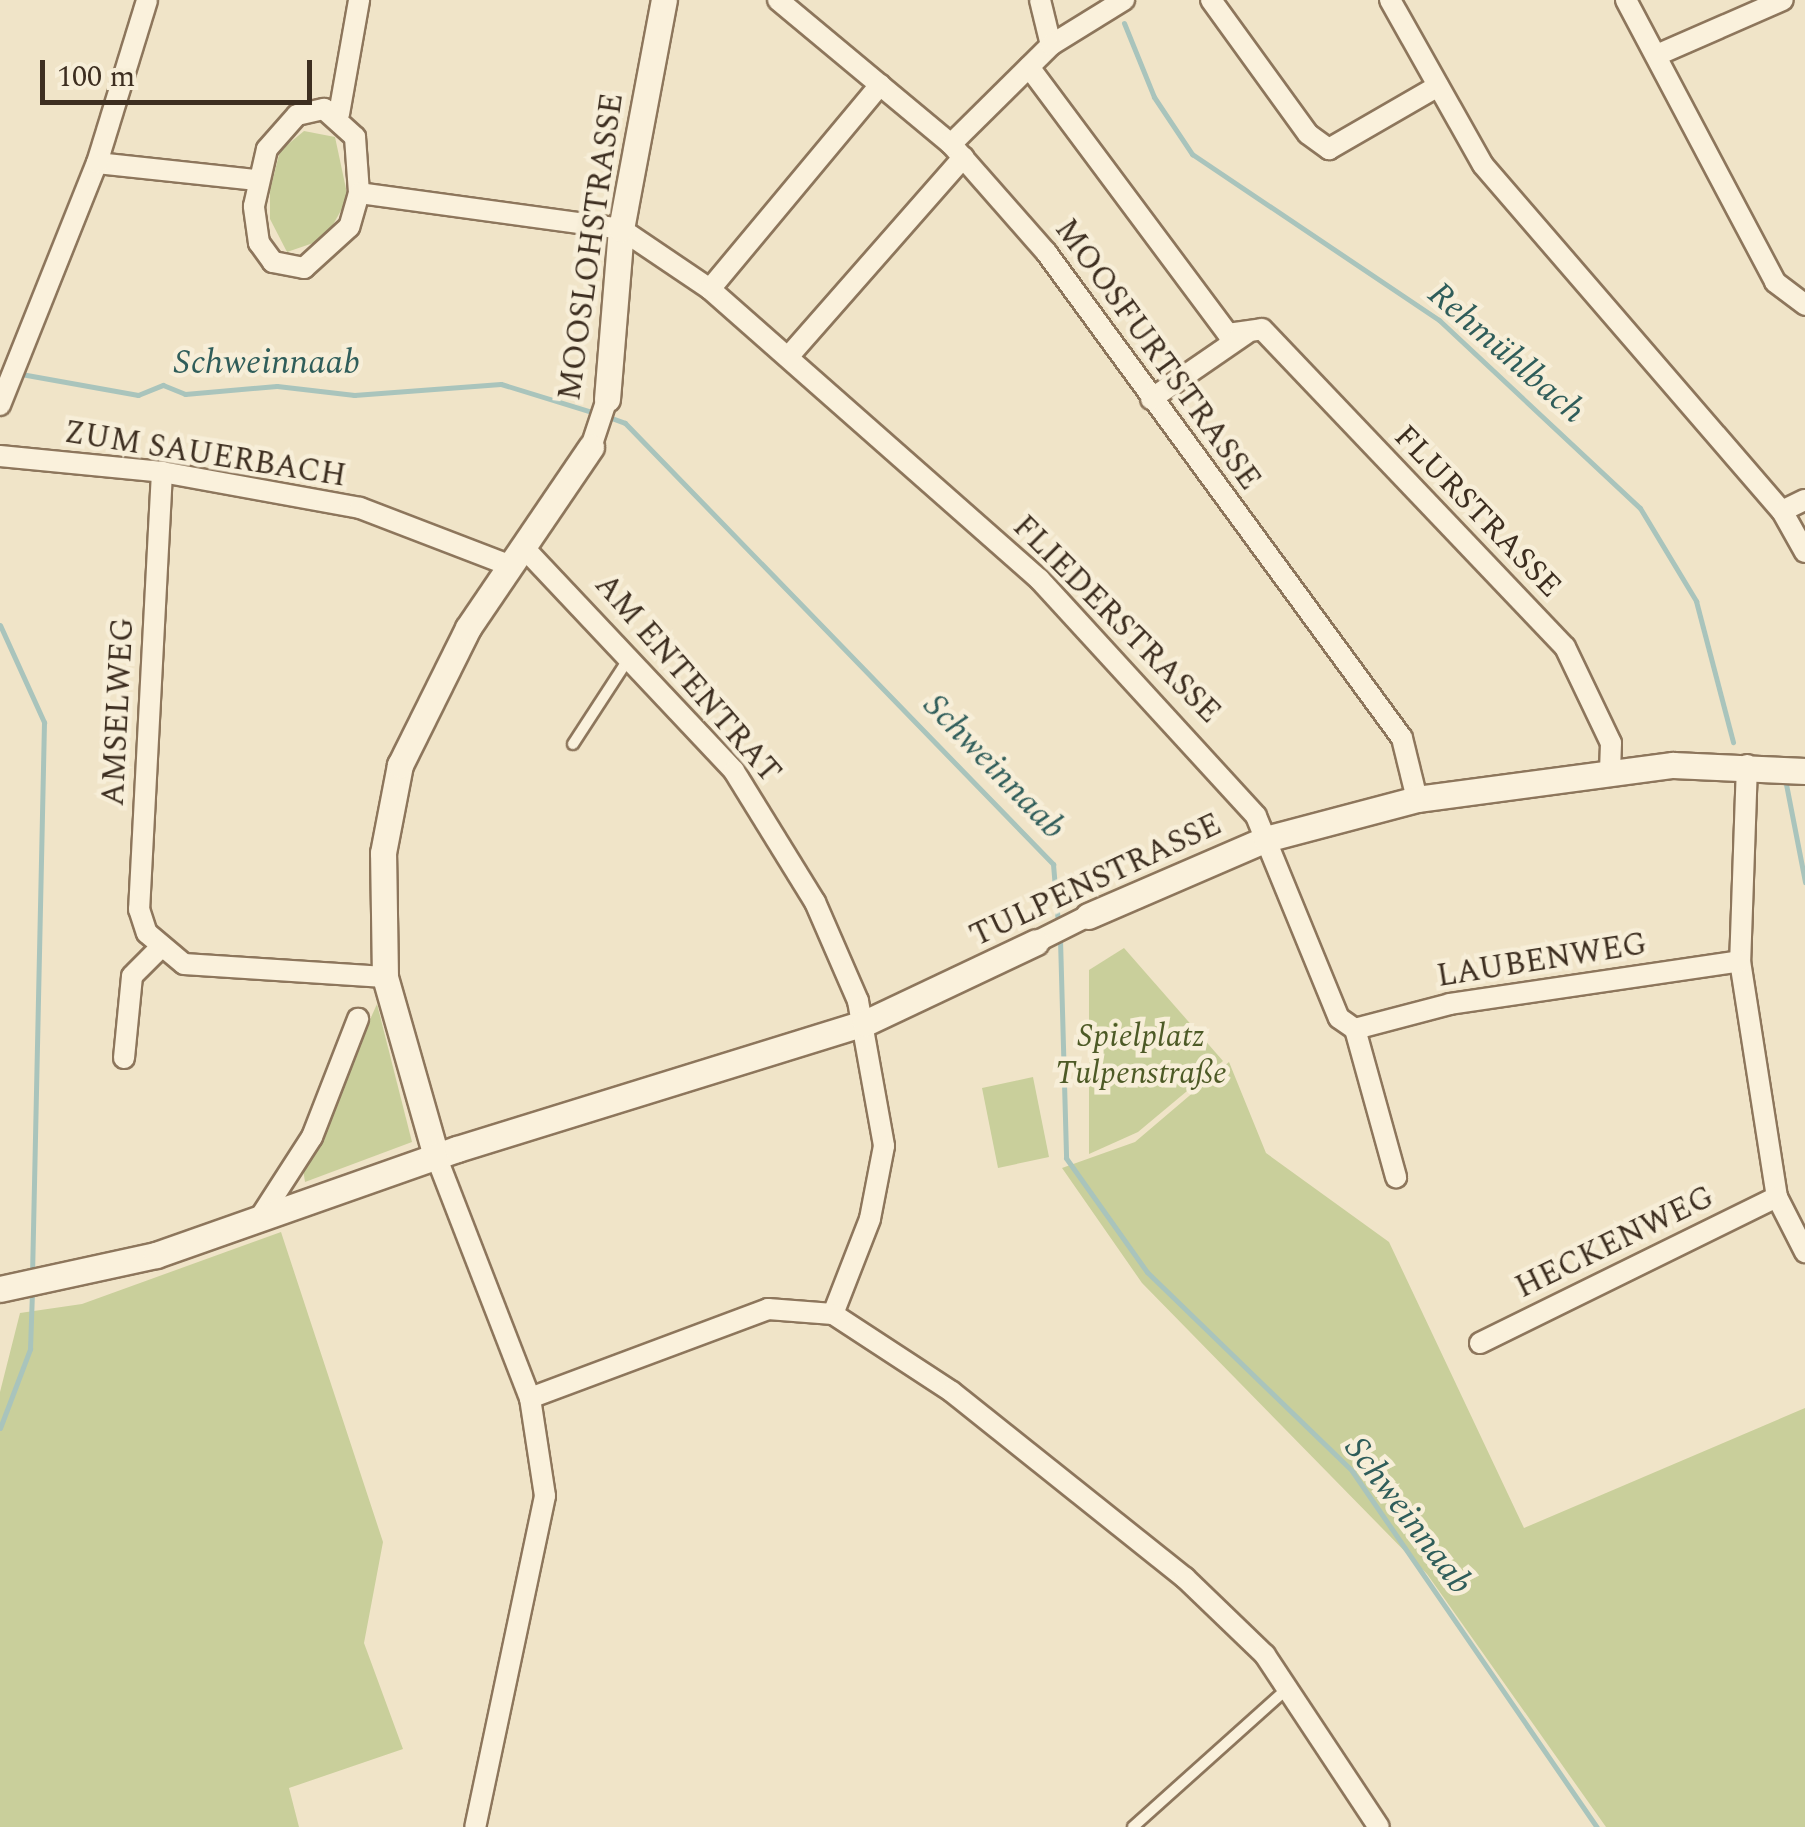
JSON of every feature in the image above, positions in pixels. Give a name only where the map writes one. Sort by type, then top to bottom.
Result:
[{"type":"street","points":[[4,396],[22,360],[97,163],[147,0]]},
{"type":"street","points":[[340,114],[324,109],[283,126],[257,180],[259,243],[284,268],[328,254],[359,193],[361,153],[340,114],[359,0]]},
{"type":"street","name":"MOOSLOHSTRASSE","points":[[436,1156],[386,977],[383,853],[400,765],[468,628],[591,446],[608,398],[621,230],[664,0]]},
{"type":"street","name":"MOOSFURTSTRASSE","points":[[778,0],[957,151],[1151,399],[1402,738],[1418,800]]},
{"type":"street","points":[[1040,0],[1052,45]]},
{"type":"street","points":[[788,357],[1029,67],[1052,45],[1124,0]]},
{"type":"street","points":[[1211,0],[1329,149],[1438,86]]},
{"type":"street","points":[[1390,0],[1483,165],[1591,300],[1782,511],[1805,552]]},
{"type":"street","points":[[1626,0],[1776,282],[1805,305]]},
{"type":"street","points":[[1656,55],[1784,0]]},
{"type":"street","name":"FLURSTRASSE","points":[[1029,67],[1228,334],[1250,330],[1277,343],[1564,646],[1611,743],[1610,770]]},
{"type":"street","points":[[710,289],[880,85]]},
{"type":"street","points":[[97,163],[257,180]]},
{"type":"street","points":[[359,193],[621,230]]},
{"type":"street","name":"FLIEDERSTRASSE","points":[[621,230],[710,289],[1039,579],[1225,773],[1266,838],[1339,1018],[1355,1028],[1396,1177]]},
{"type":"street","points":[[1151,399],[1250,330]]},
{"type":"street","name":"ZUM SAUERBACH","points":[[0,456],[162,472],[360,508],[518,557]]},
{"type":"street","name":"AMSELWEG","points":[[159,949],[139,909],[162,472]]},
{"type":"street","points":[[1782,511],[1805,500]]},
{"type":"street","name":"AM ENTENTRAT","points":[[518,557],[632,653],[779,837],[866,1024],[884,1146],[870,1219],[832,1314]]},
{"type":"street","points":[[1747,765],[1740,961],[1777,1197],[1805,1252]]},
{"type":"street","name":"TULPENSTRASSE","points":[[436,1156],[866,1024],[1088,916],[1266,838],[1418,800],[1610,770],[1747,765],[1805,771]]},
{"type":"street","points":[[124,1058],[132,976],[159,949],[184,964],[386,977]]},
{"type":"street","name":"LAUBENWEG","points":[[1355,1028],[1450,1004],[1740,961]]},
{"type":"street","points":[[260,1216],[312,1137],[358,1019]]},
{"type":"street","points":[[21,1286],[260,1216],[436,1156],[530,1398],[544,1522],[474,1827]]},
{"type":"street","name":"HECKENWEG","points":[[1480,1343],[1777,1197]]},
{"type":"street","points":[[530,1398],[768,1309],[832,1314],[1110,1513],[1266,1655],[1379,1827]]},
{"type":"lane","points":[[574,744],[632,653]]},
{"type":"lane","points":[[1132,1827],[1289,1688]]},
{"type":"green space","points":[[304,131],[335,137],[348,198],[325,239],[287,252],[270,219],[270,190],[280,151]]},
{"type":"green space","name":"Spielplatz Tulpenstraße","points":[[1124,948],[1223,1061],[1138,1132],[1089,1154],[1089,970]]},
{"type":"green space","points":[[377,1004],[412,1142],[305,1182],[303,1169]]},
{"type":"green space","points":[[1229,1062],[1266,1153],[1389,1242],[1524,1528],[1805,1408],[1805,1827],[1606,1827],[1427,1574],[1142,1283],[1062,1168],[1135,1142]]},
{"type":"green space","points":[[1033,1077],[1049,1157],[998,1168],[982,1088]]},
{"type":"green space","points":[[281,1232],[383,1542],[364,1643],[403,1749],[289,1788],[299,1827],[0,1827],[0,1392],[20,1313],[82,1304]]},
{"type":"waterway","name":"Rehmühlbach","points":[[1124,23],[1154,97],[1192,154],[1439,320],[1640,508],[1696,601],[1733,742]]},
{"type":"waterway","name":"Schweinnaab","points":[[21,374],[138,395],[163,385],[185,394],[277,386],[354,395],[501,384],[595,413]]},
{"type":"waterway","name":"Schweinnaab","points":[[606,416],[625,423],[1053,864],[1058,923]]},
{"type":"waterway","points":[[0,625],[44,722],[32,1276]]},
{"type":"waterway","name":"Rehmühlbach","points":[[1786,784],[1805,882]]},
{"type":"waterway","name":"Schweinnaab","points":[[1060,939],[1066,1158],[1147,1272],[1352,1471],[1597,1827]]},
{"type":"waterway","points":[[0,1428],[30,1349],[32,1292]]}]
